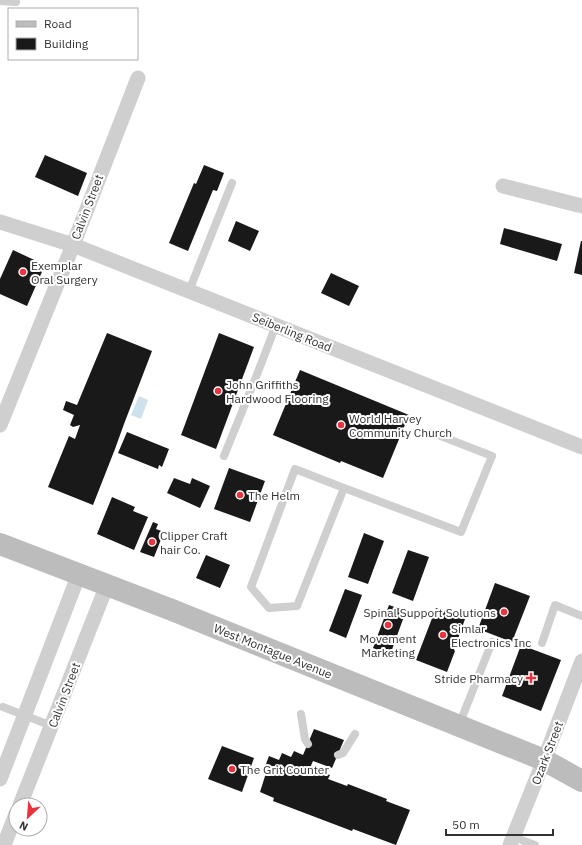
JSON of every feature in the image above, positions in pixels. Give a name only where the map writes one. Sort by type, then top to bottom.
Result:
[{"type":"main road","name":"West Montague Avenue","points":[[0,544],[459,725],[544,760],[582,781]]},
{"type":"main road","name":"West Montague Avenue","points":[[544,760],[582,765]]},
{"type":"street","name":"Calvin Street","points":[[0,425],[138,78]]},
{"type":"street","points":[[503,186],[582,206]]},
{"type":"street","name":"Seiberling Road","points":[[0,222],[73,244],[582,447]]},
{"type":"street","points":[[0,779],[79,574]]},
{"type":"street","name":"Calvin Street","points":[[23,797],[107,585]]},
{"type":"street","name":"Ozark Street","points":[[512,841],[582,661]]},
{"type":"street","points":[[4,845],[8,835]]},
{"type":"lane","points":[[0,1],[16,2]]},
{"type":"lane","points":[[189,291],[232,183]]},
{"type":"lane","points":[[224,456],[276,325]]},
{"type":"lane","points":[[344,488],[297,606],[269,608],[251,587],[295,469],[461,532],[492,456],[433,433]]},
{"type":"lane","points":[[542,643],[555,605],[582,616]]},
{"type":"lane","points":[[459,725],[492,642]]},
{"type":"lane","points":[[2,707],[52,726]]},
{"type":"lane","points":[[301,714],[305,739],[308,744]]},
{"type":"lane","points":[[338,755],[343,753],[355,734]]},
{"type":"lane","points":[[512,841],[535,845]]},
{"type":"water","points":[[139,396],[148,400],[141,419],[131,415]]},
{"type":"building","points":[[45,155],[87,173],[78,196],[35,177]]},
{"type":"building","points":[[204,165],[224,173],[217,191],[213,190],[188,251],[169,243],[194,183],[196,184]]},
{"type":"building","points":[[236,221],[259,231],[250,251],[228,241]]},
{"type":"building","points":[[504,228],[562,244],[557,261],[500,244]]},
{"type":"building","points":[[582,241],[582,275],[574,273]]},
{"type":"building","name":"Exemplar Oral Surgery","points":[[13,250],[45,265],[27,306],[0,294],[0,279]]},
{"type":"building","points":[[331,273],[359,286],[349,306],[321,293]]},
{"type":"building","points":[[107,333],[152,351],[93,505],[48,487],[69,436],[75,439],[80,425],[73,427],[70,425],[74,415],[63,410],[66,401],[77,405]]},
{"type":"building","name":"John Griffiths Hardwood Flooring","points":[[219,333],[254,347],[216,449],[181,435]]},
{"type":"building","name":"World Harvey Community Church","points":[[300,370],[409,415],[383,478],[341,461],[340,463],[273,435]]},
{"type":"building","points":[[127,432],[169,449],[162,467],[159,465],[158,469],[118,453]]},
{"type":"building","name":"The Helm","points":[[229,468],[265,481],[250,522],[214,509]]},
{"type":"building","points":[[174,478],[190,484],[192,478],[210,486],[200,508],[167,493]]},
{"type":"building","points":[[112,497],[135,507],[133,511],[148,517],[134,550],[97,534]]},
{"type":"building","name":"Clipper Craft hair Co.","points":[[153,522],[158,524],[156,529],[164,532],[154,557],[140,552]]},
{"type":"building","points":[[364,533],[384,541],[368,584],[348,577]]},
{"type":"building","points":[[408,550],[429,557],[413,601],[392,593]]},
{"type":"building","points":[[206,555],[230,565],[220,588],[196,578]]},
{"type":"building","name":"Spinal Support Solutions","points":[[495,583],[530,596],[512,642],[478,629]]},
{"type":"building","points":[[345,589],[362,595],[346,638],[329,631]]},
{"type":"building","points":[[389,605],[406,611],[390,655],[373,648]]},
{"type":"building","name":"Simlar Electronics Inc","points":[[436,608],[465,619],[447,672],[416,660]]},
{"type":"building","name":"Stride Pharmacy","points":[[521,645],[561,660],[541,711],[502,696]]},
{"type":"building","points":[[314,729],[344,740],[332,768],[313,761],[310,768],[330,775],[328,779],[347,786],[348,784],[387,799],[386,801],[410,810],[396,845],[353,829],[352,831],[273,801],[274,798],[260,792],[266,773],[263,772],[269,756],[279,760],[282,753],[291,757],[294,751],[303,755]]},
{"type":"building","name":"The Grit Counter","points":[[222,746],[254,758],[242,792],[208,779]]},
{"type":"place","name":"Exemplar Oral Surgery","points":[[23,272]]},
{"type":"place","name":"John Griffiths Hardwood Flooring","points":[[218,391]]},
{"type":"place","name":"World Harvey Community Church","points":[[341,425]]},
{"type":"place","name":"The Helm","points":[[240,495]]},
{"type":"place","name":"Clipper Craft hair Co.","points":[[152,542]]},
{"type":"place","name":"Spinal Support Solutions","points":[[504,612]]},
{"type":"place","name":"Movement Marketing","points":[[388,625]]},
{"type":"place","name":"Simlar Electronics Inc","points":[[443,635]]},
{"type":"place","name":"Stride Pharmacy","points":[[531,678]]},
{"type":"place","name":"The Grit Counter","points":[[232,769]]}]
